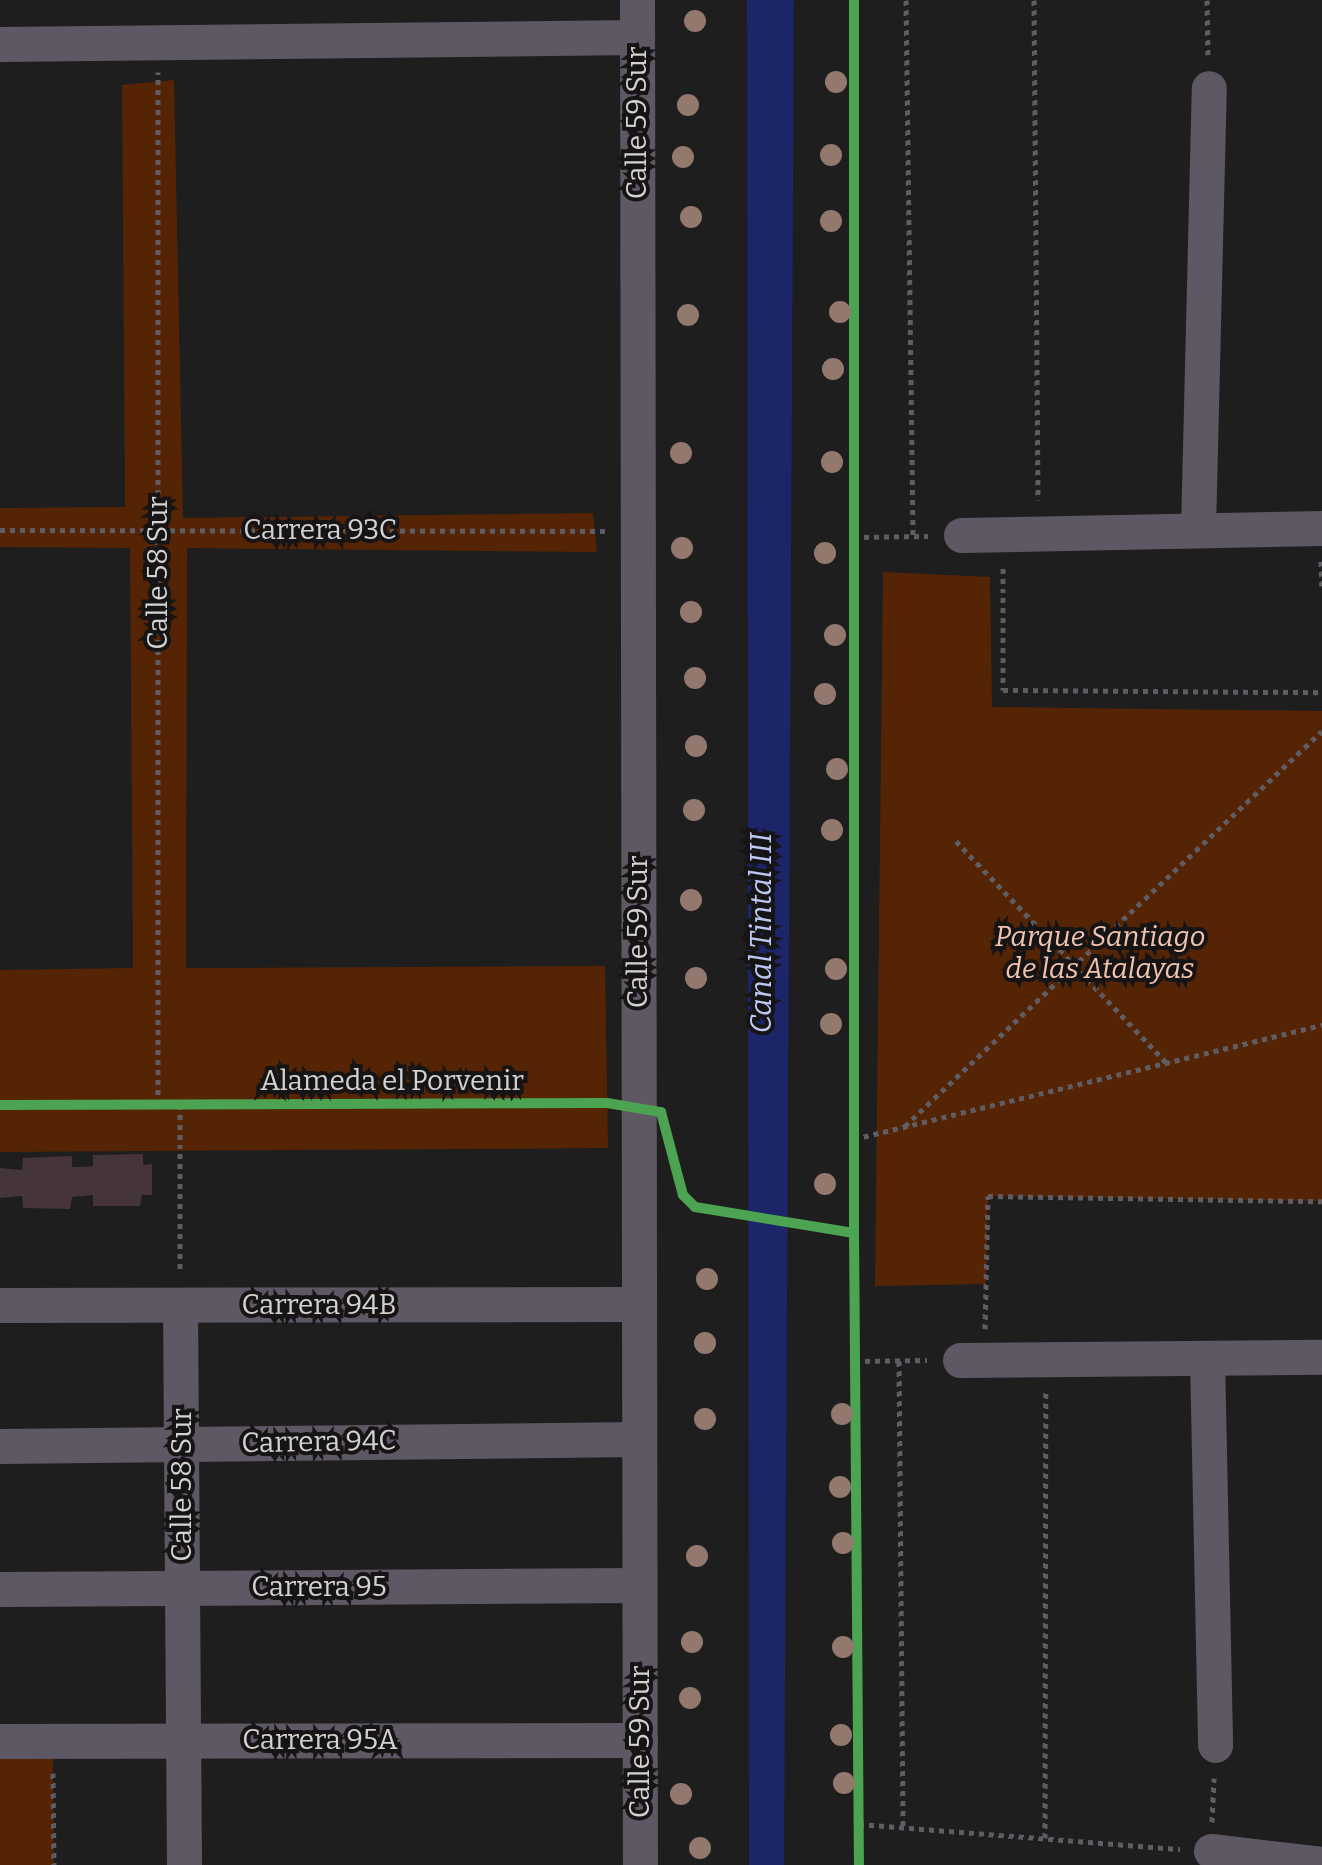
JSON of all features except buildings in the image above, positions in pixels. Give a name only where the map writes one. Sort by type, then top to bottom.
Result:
[{"type":"street","name":"Calle 59 Sur","points":[[637,0],[640,1865]]},
{"type":"street","points":[[0,44],[637,37]]},
{"type":"street","points":[[1198,530],[1209,88]]},
{"type":"street","points":[[961,535],[1322,528]]},
{"type":"street","name":"Carrera 94B","points":[[0,1305],[637,1304]]},
{"type":"street","name":"Calle 58 Sur","points":[[180,1305],[184,1865]]},
{"type":"street","points":[[972,1360],[1322,1357]]},
{"type":"street","points":[[1207,1358],[1214,1746]]},
{"type":"street","name":"Carrera 94C","points":[[0,1446],[638,1439]]},
{"type":"street","name":"Carrera 95","points":[[0,1589],[638,1585]]},
{"type":"street","name":"Carrera 95A","points":[[0,1740],[640,1740]]},
{"type":"street","points":[[1211,1852],[1322,1864]]},
{"type":"path","points":[[906,0],[913,536]]},
{"type":"path","points":[[1034,0],[1021,534],[1002,690],[1322,692]]},
{"type":"path","points":[[1206,0],[1209,88]]},
{"type":"path","points":[[854,517],[854,556]]},
{"type":"path","points":[[854,537],[961,535]]},
{"type":"path","points":[[905,1126],[1322,731]]},
{"type":"path","points":[[956,840],[1168,1063]]},
{"type":"path","points":[[854,1139],[1322,1025]]},
{"type":"path","points":[[138,1104],[200,1104]]},
{"type":"path","points":[[180,1104],[180,1305]]},
{"type":"path","points":[[854,1119],[854,1158]]},
{"type":"path","points":[[855,1361],[972,1360],[988,1196],[1322,1201]]},
{"type":"path","points":[[855,1342],[855,1380]]},
{"type":"path","points":[[1046,1359],[1046,1838]]},
{"type":"path","points":[[899,1360],[903,1827]]},
{"type":"path","points":[[52,1740],[54,1865]]},
{"type":"path","points":[[859,1824],[1211,1852],[1214,1746]]},
{"type":"path","points":[[859,1804],[859,1838]]},
{"type":"green space","points":[[174,80],[183,518],[593,513],[597,552],[187,548],[186,968],[605,966],[608,1148],[0,1152],[0,970],[133,968],[130,548],[0,547],[0,508],[125,507],[122,85]]},
{"type":"green space","name":"Parque Santiago de las Atalayas","points":[[883,572],[990,577],[992,707],[1322,711],[1322,1201],[988,1196],[986,1284],[875,1286]]},
{"type":"green space","points":[[0,1758],[53,1759],[54,1865],[0,1865]]},
{"type":"water","name":"Canal Tintal III","points":[[747,0],[794,0],[784,1865],[749,1865]]},
{"type":"cycle path","points":[[854,0],[854,1233]]},
{"type":"cycle path","name":"Alameda el Porvenir","points":[[0,1105],[607,1103],[661,1112],[683,1195],[695,1207],[854,1233],[859,1865]]}]
